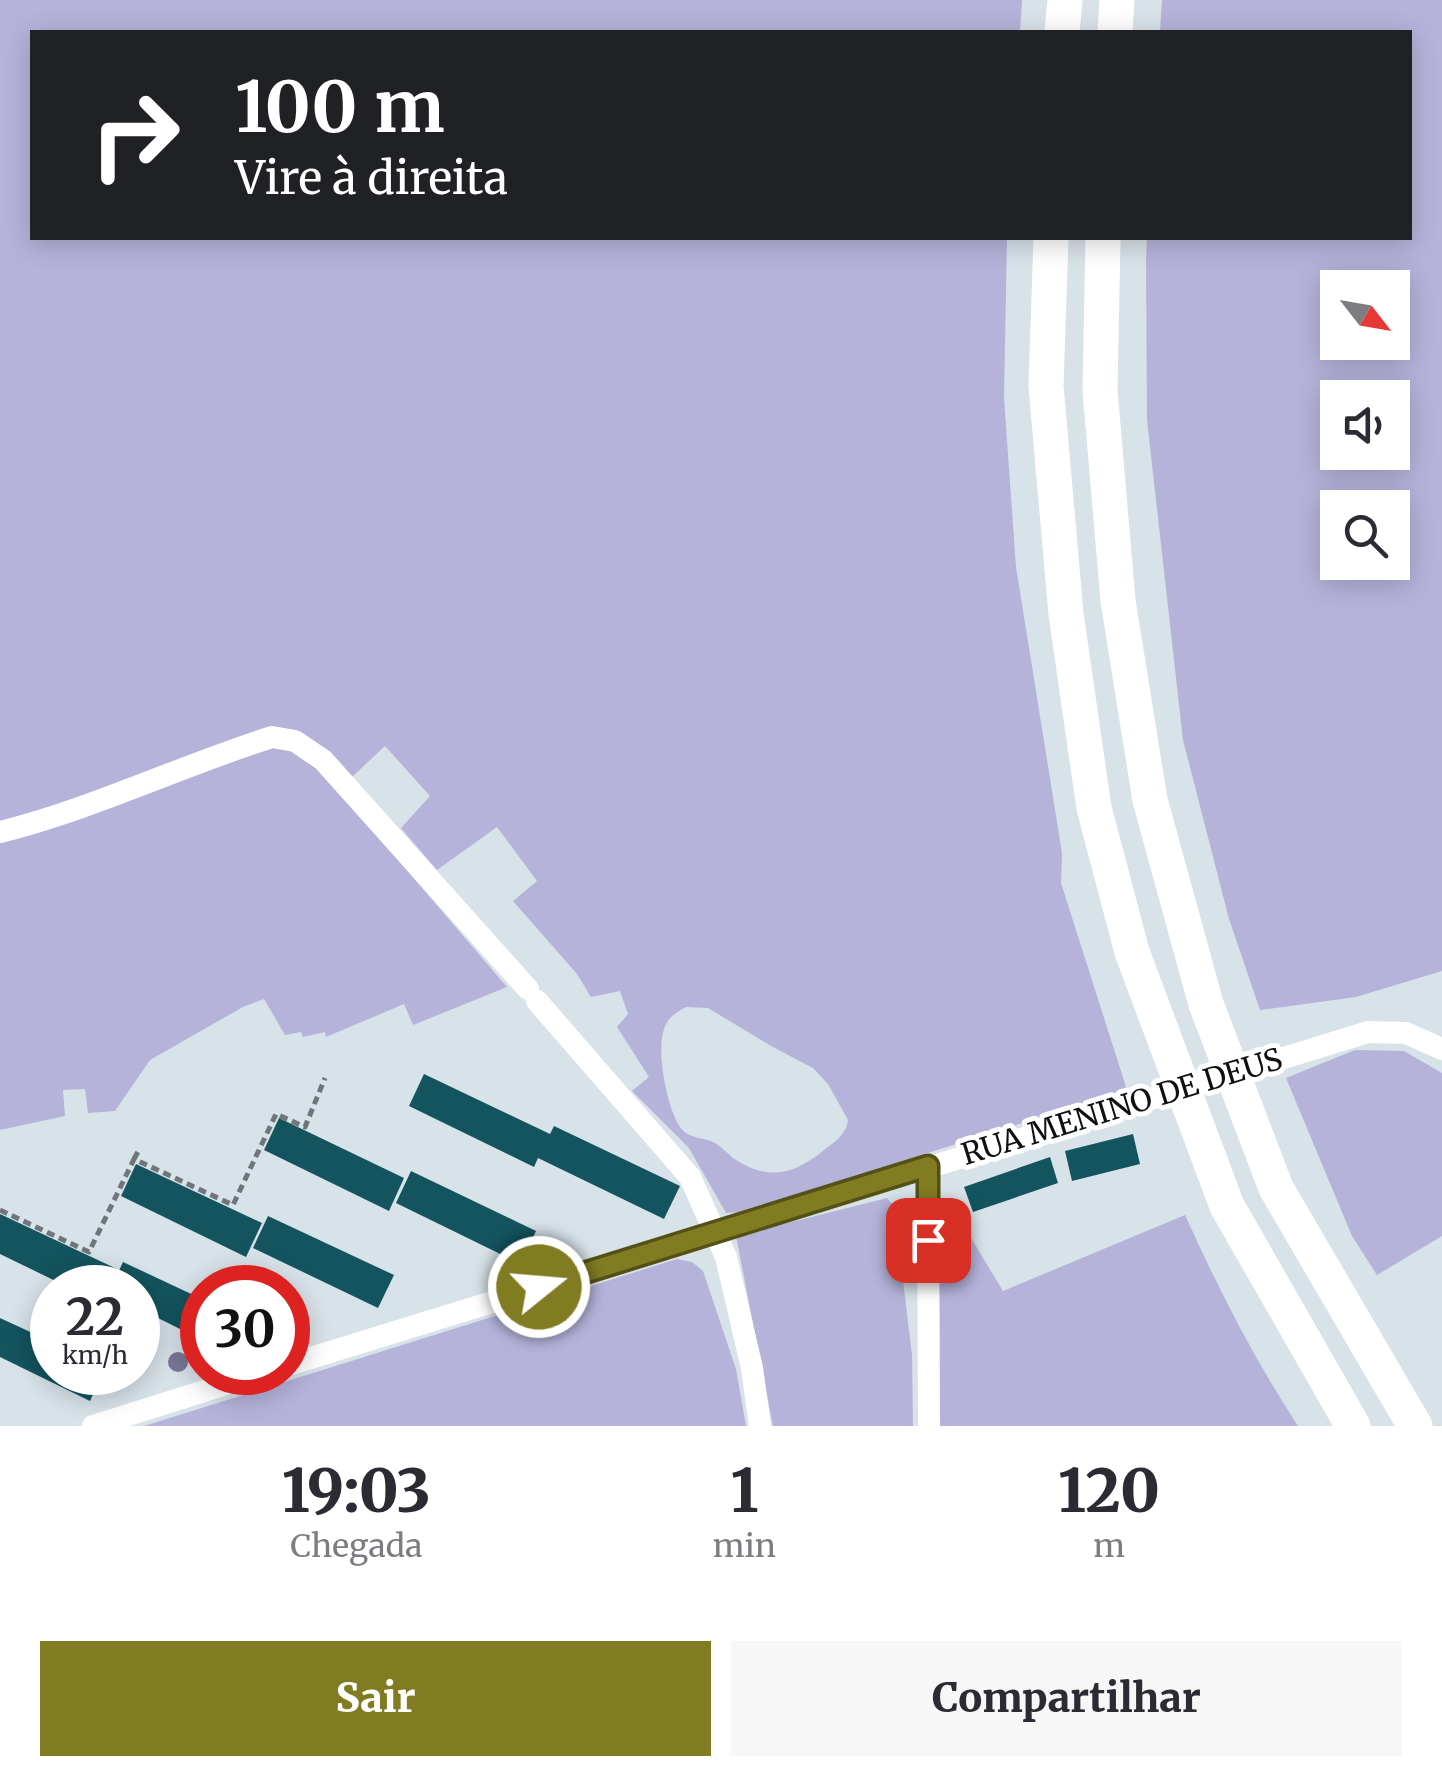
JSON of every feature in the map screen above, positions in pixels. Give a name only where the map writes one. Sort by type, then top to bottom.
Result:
[{"type":"highway","points":[[1062,30],[1065,0]]},
{"type":"highway","points":[[1115,30],[1117,0]]},
{"type":"highway","points":[[1051,240],[1046,386],[1066,614],[1094,808],[1132,952],[1227,1206],[1353,1426]]},
{"type":"highway","points":[[1103,240],[1100,390],[1118,601],[1150,800],[1206,1004],[1276,1188],[1414,1426]]},
{"type":"street","points":[[0,832],[49,820],[272,737],[295,741],[323,760],[690,1177],[726,1257],[752,1368],[760,1426]]},
{"type":"street","name":"RUA MENINO DE DEUS","points":[[310,1358],[1368,1032],[1406,1033],[1442,1048]]},
{"type":"street","points":[[928,1166],[929,1426]]},
{"type":"street","points":[[92,1426],[191,1395]]},
{"type":"path","points":[[134,1159],[233,1205],[276,1114],[305,1126],[324,1078]]},
{"type":"path","points":[[0,1210],[89,1252],[140,1148]]},
{"type":"shaded area","points":[[0,0],[1022,0],[1020,30],[30,30],[30,240],[1007,240],[1004,398],[1016,567],[1062,853],[1061,883],[1127,1090],[741,1212],[726,1213],[689,1148],[632,1091],[649,1077],[617,1027],[628,1014],[620,991],[591,997],[577,974],[513,901],[537,881],[497,827],[437,870],[401,828],[430,796],[385,746],[338,790],[507,987],[413,1025],[404,1004],[326,1037],[325,1032],[303,1037],[301,1032],[285,1035],[264,999],[150,1060],[115,1111],[88,1113],[85,1089],[63,1090],[65,1116],[0,1130]],"holes":[[[686,1007],[708,1008],[813,1068],[828,1084],[848,1120],[837,1140],[808,1162],[776,1172],[744,1165],[715,1143],[683,1131],[667,1093],[662,1065],[666,1025]]]},
{"type":"shaded area","points":[[1162,0],[1442,0],[1442,971],[1356,997],[1260,1010],[1229,919],[1183,740],[1147,420],[1147,240],[1412,240],[1412,30],[1160,30]]},
{"type":"shaded area","points":[[1355,1050],[1404,1051],[1442,1073],[1442,1236],[1377,1275],[1352,1236],[1286,1078]]},
{"type":"shaded area","points":[[887,1198],[894,1206],[912,1355],[913,1426],[773,1426],[736,1236]]},
{"type":"shaded area","points":[[1185,1215],[1237,1323],[1298,1426],[939,1426],[938,1271],[943,1242],[971,1238],[1003,1291]]},
{"type":"shaded area","points":[[677,1259],[692,1262],[703,1271],[736,1369],[746,1426],[144,1426],[243,1395],[310,1395],[310,1374]]},
{"type":"building","points":[[424,1074],[550,1134],[554,1126],[680,1186],[664,1219],[538,1158],[534,1167],[409,1106]]},
{"type":"building","points":[[279,1118],[404,1178],[389,1211],[264,1150]]},
{"type":"building","points":[[1133,1134],[1140,1164],[1072,1181],[1065,1151]]},
{"type":"building","points":[[1050,1157],[1058,1183],[973,1212],[964,1187]]},
{"type":"building","points":[[136,1164],[262,1223],[246,1257],[121,1196]]},
{"type":"building","points":[[411,1171],[536,1231],[521,1264],[396,1203]]},
{"type":"building","points":[[0,1214],[108,1265],[30,1265],[30,1269],[0,1254]]},
{"type":"building","points":[[268,1216],[394,1275],[378,1308],[310,1275],[310,1265],[288,1265],[253,1248]]},
{"type":"building","points":[[160,1279],[180,1289],[180,1329],[160,1319]]},
{"type":"building","points":[[0,1318],[30,1332],[30,1372],[0,1357]]},
{"type":"route","points":[[539,1287],[928,1166],[928,1240]]}]
